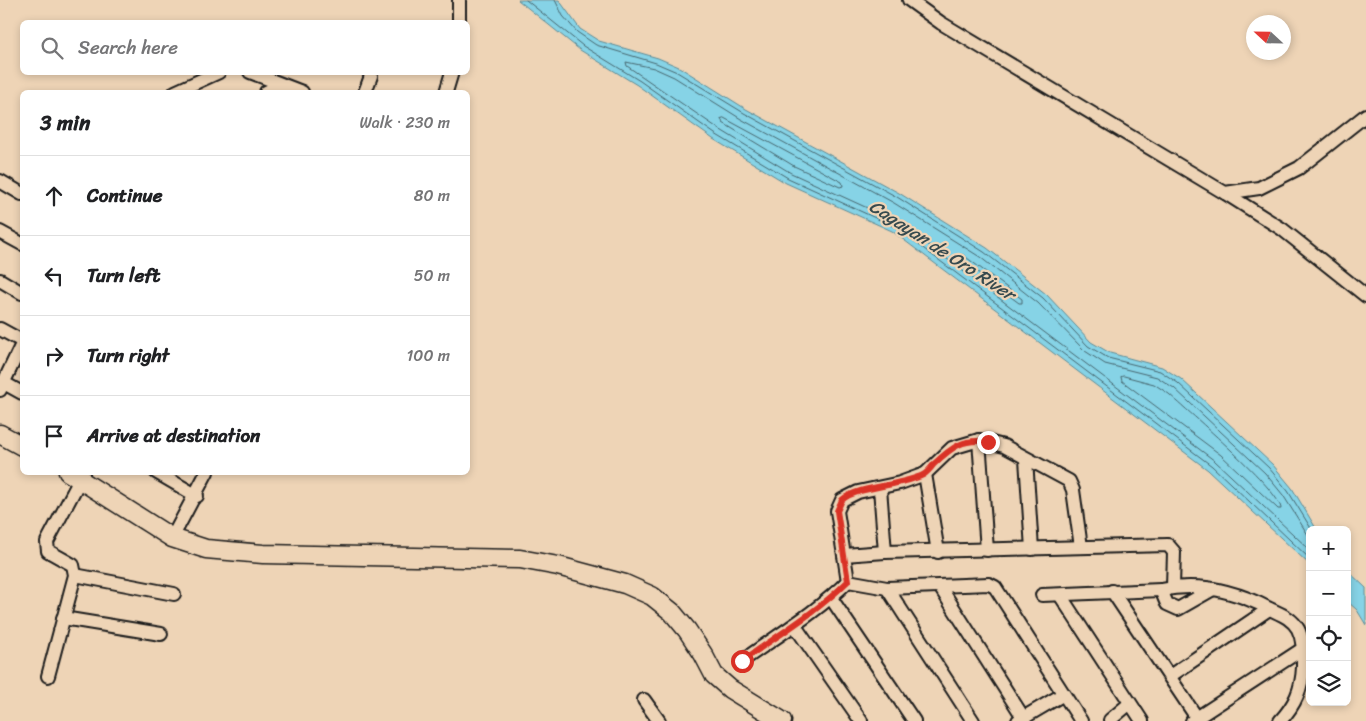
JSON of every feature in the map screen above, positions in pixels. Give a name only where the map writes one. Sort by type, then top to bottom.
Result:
[{"type":"street","points":[[459,0],[459,20]]},
{"type":"street","points":[[909,0],[941,23],[1282,229],[1366,296]]},
{"type":"street","points":[[179,90],[212,75]]},
{"type":"street","points":[[257,75],[296,90]]},
{"type":"street","points":[[366,90],[370,75]]},
{"type":"street","points":[[447,90],[451,75]]},
{"type":"street","points":[[270,90],[281,85]]},
{"type":"street","points":[[1225,193],[1259,188],[1291,173],[1366,115]]},
{"type":"street","points":[[0,180],[20,193]]},
{"type":"street","points":[[0,232],[20,243]]},
{"type":"street","points":[[0,280],[20,292]]},
{"type":"street","points":[[0,329],[20,342]]},
{"type":"street","points":[[20,347],[2,386],[20,391]]},
{"type":"street","points":[[0,434],[20,445]]},
{"type":"street","points":[[979,440],[987,550]]},
{"type":"street","points":[[848,581],[837,511],[838,505],[846,496],[925,474],[952,448],[979,440],[1004,446],[1026,460],[1069,482],[1073,490],[1080,547]]},
{"type":"street","points":[[1026,460],[1032,549]]},
{"type":"street","points":[[925,474],[938,552]]},
{"type":"street","points":[[48,676],[75,575],[72,565],[48,551],[46,547],[49,535],[77,475],[172,538],[206,549],[264,554],[520,559],[558,566],[625,584],[652,596],[672,612],[703,654],[714,675],[730,689],[782,721]]},
{"type":"street","points":[[161,475],[196,496]]},
{"type":"street","points":[[172,538],[206,475]]},
{"type":"street","points":[[880,488],[885,552]]},
{"type":"street","points":[[844,555],[885,552],[938,552],[1157,544],[1170,546],[1174,552],[1167,588],[1167,604],[1178,610],[1213,589]]},
{"type":"street","points":[[75,575],[174,594]]},
{"type":"street","points":[[848,581],[887,588],[989,584],[995,587],[1080,721]]},
{"type":"street","points":[[742,661],[795,626],[831,598],[848,581]]},
{"type":"street","points":[[940,587],[1020,719],[1062,695]]},
{"type":"street","points":[[887,588],[973,721]]},
{"type":"street","points":[[1042,595],[1167,588],[1213,589],[1246,597],[1291,620],[1298,630],[1304,648],[1300,691],[1292,709],[1280,721]]},
{"type":"street","points":[[1112,591],[1170,676],[1194,719],[1304,648]]},
{"type":"street","points":[[1060,595],[1129,704],[1142,721]]},
{"type":"street","points":[[831,598],[914,721]]},
{"type":"street","points":[[1170,676],[1269,609]]},
{"type":"street","points":[[64,618],[161,634]]},
{"type":"street","points":[[795,626],[861,721]]},
{"type":"street","points":[[644,700],[658,721]]},
{"type":"street","points":[[1110,720],[1129,704]]},
{"type":"water","name":"Cagayan de Oro River","points":[[518,0],[559,0],[580,29],[599,41],[658,58],[679,67],[746,109],[899,193],[987,248],[1046,294],[1091,342],[1110,353],[1162,367],[1181,379],[1273,465],[1292,488],[1315,526],[1306,526],[1306,561],[1208,470],[892,231],[786,183],[713,139],[637,85],[580,50]]},
{"type":"water","points":[[1351,574],[1366,588],[1366,625],[1357,610],[1351,605]]},
{"type":"route","points":[[742,661],[795,626],[831,598],[848,581],[837,511],[838,505],[846,496],[900,483],[925,474],[946,453],[959,444],[979,440],[988,442]]}]
